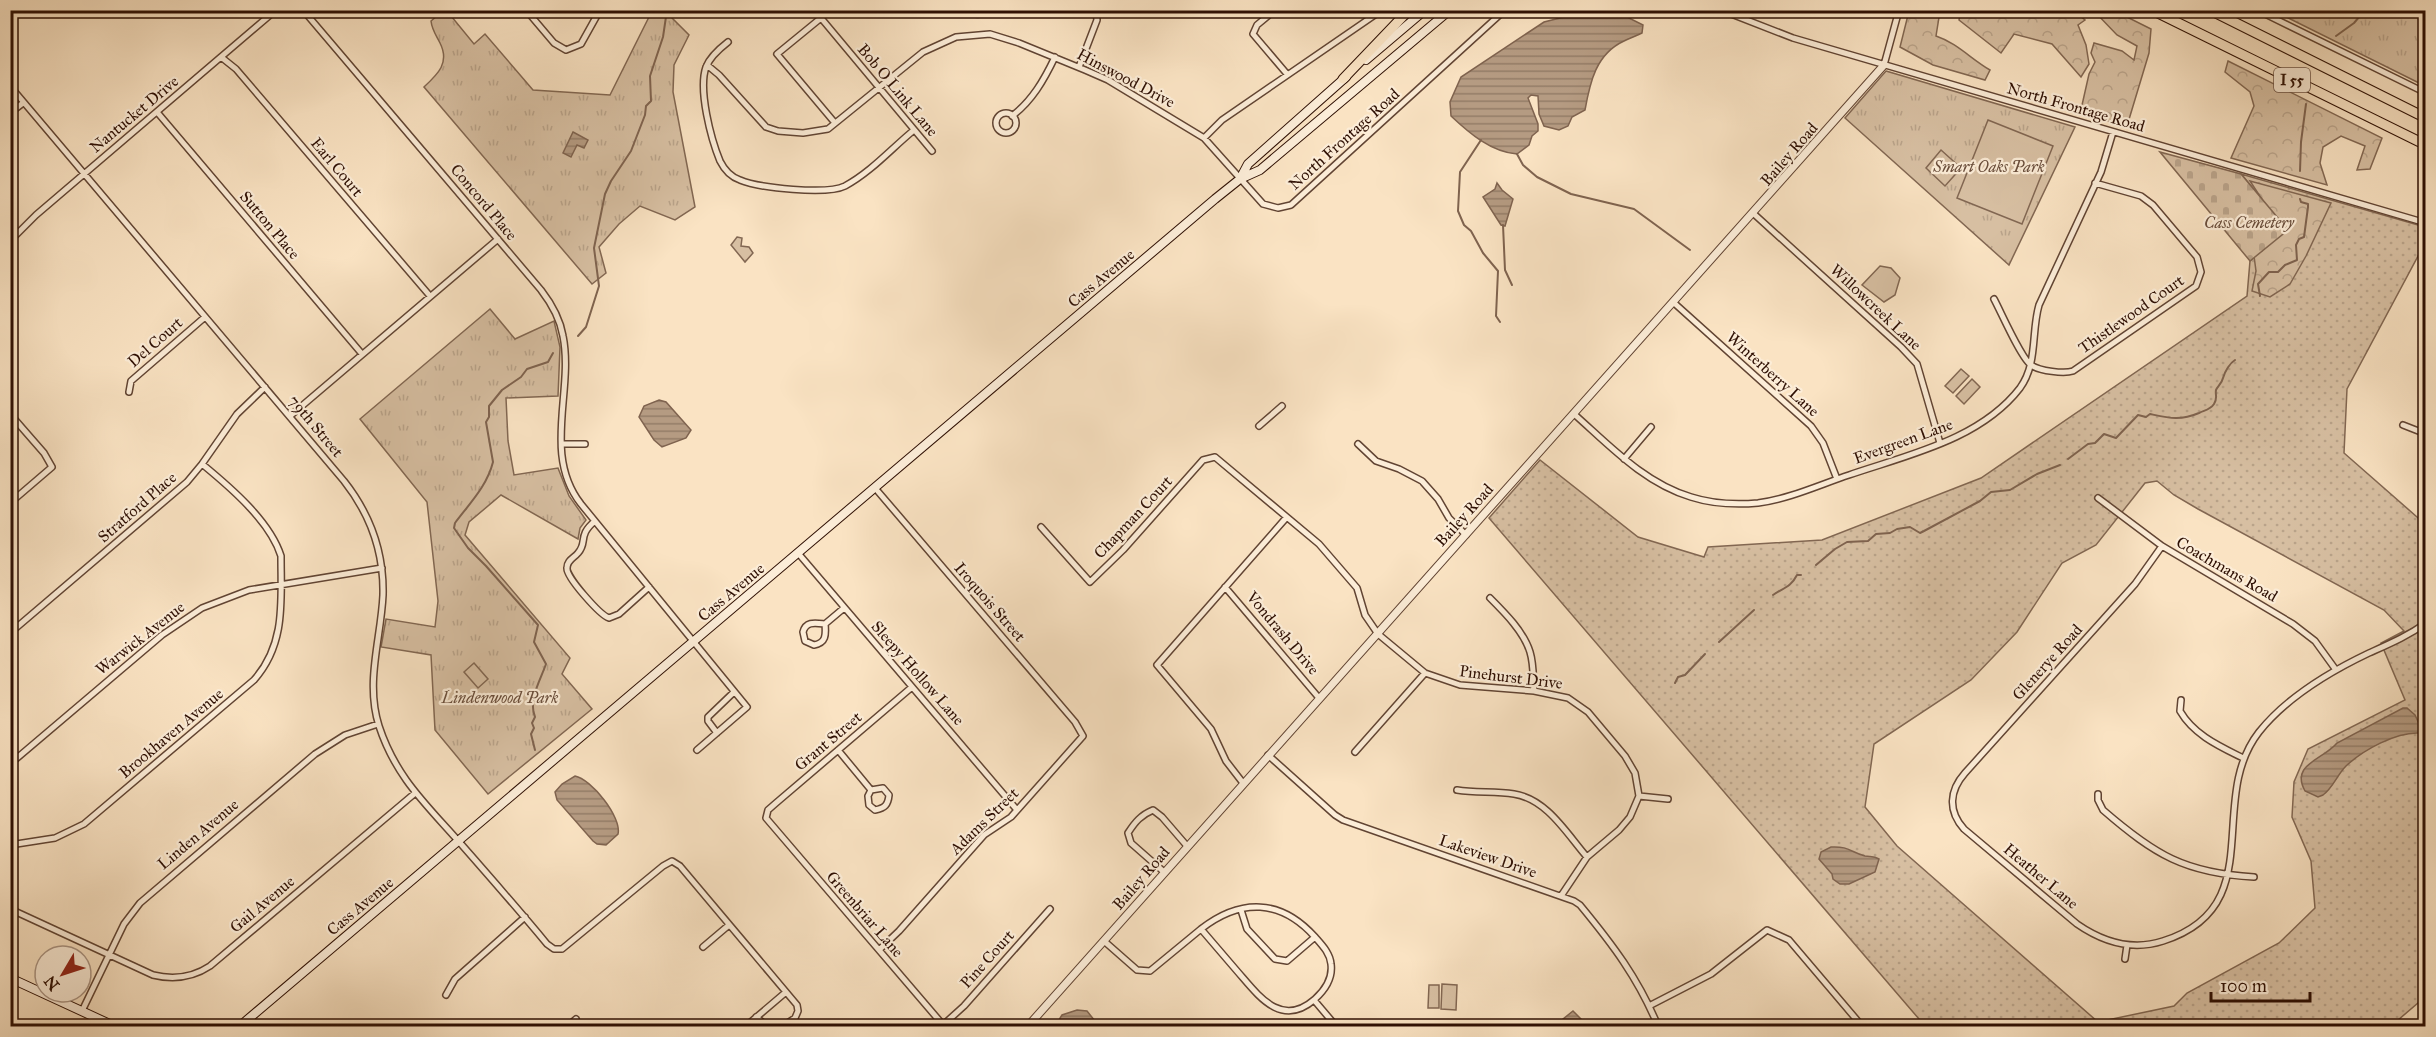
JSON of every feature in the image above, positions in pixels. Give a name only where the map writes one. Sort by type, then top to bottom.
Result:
[{"type":"highway","points":[[1343,79],[1409,10]]},
{"type":"highway","name":"I 55","points":[[2152,10],[2426,145]]},
{"type":"highway","name":"I 55","points":[[2210,10],[2426,118]]},
{"type":"main road","name":"Cass Avenue","points":[[1240,179],[1248,164],[1425,10]]},
{"type":"main road","name":"Cass Avenue","points":[[240,1026],[1240,179],[1260,170],[1450,10]]},
{"type":"main road","points":[[10,978],[114,1026]]},
{"type":"street","name":"Nantucket Drive","points":[[10,241],[36,215],[276,10]]},
{"type":"street","name":"Concord Place","points":[[303,10],[546,297],[560,325],[565,351],[562,444],[568,482],[577,500],[734,692]]},
{"type":"street","points":[[526,10],[554,44],[566,50],[571,50],[580,44],[600,10]]},
{"type":"street","points":[[1079,67],[1095,27],[1096,10]]},
{"type":"street","points":[[1275,10],[1257,25],[1253,34],[1287,74]]},
{"type":"street","points":[[1204,138],[1222,120],[1287,74],[1365,24],[1382,10]]},
{"type":"street","name":"North Frontage Road","points":[[1204,138],[1263,204],[1278,208],[1291,205],[1505,10]]},
{"type":"street","name":"North Frontage Road","points":[[1721,10],[1793,38],[2426,223]]},
{"type":"street","name":"Bailey Road","points":[[1028,1026],[1754,214],[1884,65],[1899,10]]},
{"type":"street","points":[[2257,10],[2426,93]]},
{"type":"street","name":"Bob O Link Lane","points":[[835,123],[777,54],[821,18],[932,151]]},
{"type":"street","name":"Hinswood Drive","points":[[707,65],[719,75],[759,122],[770,129],[812,133],[828,129],[923,52],[941,42],[963,35],[990,34],[1055,57],[1108,80],[1204,138]]},
{"type":"street","points":[[728,42],[717,51],[707,65],[703,85],[716,149],[723,166],[740,181],[804,190],[836,189],[859,177],[914,130]]},
{"type":"street","name":"Earl Court","points":[[221,57],[236,69],[430,296]]},
{"type":"street","points":[[1012,116],[1021,110],[1040,86],[1055,57]]},
{"type":"street","name":"79th Street","points":[[10,86],[290,416],[344,481],[363,508],[374,534],[382,568],[382,597],[373,659],[373,687],[378,723],[392,759],[414,794],[459,841],[547,944],[554,949],[562,949],[672,861],[680,866],[729,925]]},
{"type":"street","points":[[10,113],[23,103]]},
{"type":"street","name":"Sutton Place","points":[[157,112],[362,354]]},
{"type":"street","name":"Evergreen Lane","points":[[1574,414],[1624,459],[1648,477],[1689,497],[1720,504],[1771,501],[1940,444],[1966,431],[2007,402],[2025,380],[2031,365],[2035,319],[2039,305],[2107,157],[2113,132]]},
{"type":"street","name":"Thistlewood Court","points":[[2031,365],[2063,374],[2073,371],[2190,291],[2199,279],[2200,264],[2197,257],[2152,205],[2141,196],[2095,183]]},
{"type":"street","name":"Willowcreek Lane","points":[[1754,214],[1917,364],[1940,444]]},
{"type":"street","points":[[290,416],[498,239]]},
{"type":"street","points":[[1994,299],[2031,365]]},
{"type":"street","name":"Winterberry Lane","points":[[1673,302],[1811,426],[1823,442],[1837,479]]},
{"type":"street","name":"Del Court","points":[[129,392],[131,381],[206,317]]},
{"type":"street","name":"Stratford Place","points":[[10,633],[177,491],[202,464],[230,422],[265,387]]},
{"type":"street","points":[[1259,426],[1282,406]]},
{"type":"street","points":[[10,414],[44,453],[52,467],[10,503]]},
{"type":"street","points":[[2403,425],[2426,434]]},
{"type":"street","points":[[1624,459],[1651,428]]},
{"type":"street","points":[[562,444],[585,444]]},
{"type":"street","points":[[1358,444],[1376,461],[1399,469],[1422,481],[1438,499],[1449,518],[1466,534]]},
{"type":"street","name":"Chapman Court","points":[[1041,527],[1090,582],[1129,543],[1203,460],[1215,458],[1251,487]]},
{"type":"street","name":"Brookhaven Avenue","points":[[10,845],[55,838],[84,824],[254,680],[269,661],[280,630],[281,556],[270,533],[236,493],[202,464]]},
{"type":"street","name":"Pinehurst Drive","points":[[1251,487],[1319,544],[1355,585],[1365,615],[1378,634],[1425,673],[1460,685],[1534,691],[1568,698],[1588,712],[1629,761],[1636,778],[1639,796]]},
{"type":"street","name":"Iroquois Street","points":[[875,488],[1075,722],[1083,736]]},
{"type":"street","name":"Coachmans Road","points":[[2098,498],[2162,546],[2293,624],[2315,642],[2336,670]]},
{"type":"street","points":[[1243,783],[1226,761],[1215,734],[1157,665],[1286,518]]},
{"type":"street","points":[[595,521],[584,531],[582,549],[568,563],[567,569],[601,613],[609,618],[619,614],[649,587]]},
{"type":"street","name":"Glenerye Road","points":[[1952,795],[1958,781],[2135,584],[2162,546]]},
{"type":"street","name":"Sleepy Hollow Lane","points":[[798,553],[1017,810]]},
{"type":"street","name":"Warwick Avenue","points":[[10,764],[180,621],[226,597],[281,583],[382,568]]},
{"type":"street","name":"Vondrash Drive","points":[[1226,587],[1319,698]]},
{"type":"street","points":[[1490,598],[1527,644],[1532,659],[1534,691]]},
{"type":"street","points":[[825,624],[825,637],[822,642],[814,645],[806,641],[803,633],[807,625],[812,622],[825,624],[844,608]]},
{"type":"street","points":[[2228,876],[2235,787],[2243,758],[2260,730],[2286,704],[2336,670],[2401,639],[2426,623]]},
{"type":"street","points":[[1355,752],[1425,673]]},
{"type":"street","name":"Grant Street","points":[[766,818],[768,810],[912,687]]},
{"type":"street","points":[[697,750],[717,733],[747,707],[734,692],[708,717],[708,721],[717,733]]},
{"type":"street","points":[[2181,700],[2180,711],[2194,729],[2216,745],[2243,758]]},
{"type":"street","name":"Linden Avenue","points":[[82,1011],[127,918],[149,893],[315,754],[340,738],[378,723]]},
{"type":"street","name":"Adams Street","points":[[879,950],[900,931],[984,835],[1017,810],[1083,736]]},
{"type":"street","points":[[838,750],[871,790]]},
{"type":"street","name":"Lakeview Drive","points":[[1268,755],[1335,815],[1343,819],[1561,896],[1580,905],[1612,943],[1637,980],[1658,1026]]},
{"type":"street","points":[[883,788],[889,795],[888,803],[884,808],[875,810],[869,805],[868,796],[871,790],[883,788]]},
{"type":"street","points":[[1457,790],[1514,794],[1533,800],[1551,815],[1587,857]]},
{"type":"street","name":"Gail Avenue","points":[[10,909],[147,973],[167,979],[184,977],[203,971],[414,794]]},
{"type":"street","points":[[2098,794],[2103,810],[2151,848],[2192,868],[2228,876],[2254,877]]},
{"type":"street","name":"Heather Lane","points":[[1952,795],[1956,818],[1971,835],[2088,931],[2110,941],[2139,945],[2165,940],[2196,924],[2217,901],[2228,876]]},
{"type":"street","points":[[1561,896],[1587,857],[1627,822],[1639,796],[1668,799]]},
{"type":"street","points":[[1164,872],[1131,843],[1128,833],[1133,824],[1143,814],[1153,810],[1187,846]]},
{"type":"street","name":"Greenbriar Lane","points":[[766,818],[944,1026]]},
{"type":"street","points":[[1104,941],[1137,969],[1150,971],[1218,916],[1255,907],[1267,907],[1283,912],[1300,922],[1315,937],[1329,955],[1332,972],[1328,983],[1314,1000],[1289,1011],[1267,1004],[1202,929]]},
{"type":"street","name":"Pine Court","points":[[944,1026],[1050,909]]},
{"type":"street","points":[[1241,910],[1247,929],[1275,959],[1287,961],[1315,937]]},
{"type":"street","points":[[446,995],[455,979],[525,917]]},
{"type":"street","points":[[703,947],[729,925],[797,1005],[798,1011],[795,1018],[783,1026]]},
{"type":"street","points":[[1649,1006],[1711,975],[1767,930],[1785,937],[1791,943],[1862,1026]]},
{"type":"street","points":[[2125,958],[2127,945]]},
{"type":"street","points":[[746,1026],[786,992]]},
{"type":"street","points":[[1314,1000],[1336,1026]]},
{"type":"street","points":[[756,1017],[767,1026]]},
{"type":"street","points":[[568,1026],[576,1019]]},
{"type":"green space","points":[[443,11],[447,11],[474,44],[485,34],[533,90],[610,95],[652,11],[665,11],[689,35],[674,65],[673,92],[695,207],[675,220],[640,206],[619,224],[599,247],[606,273],[592,284],[424,87],[438,73],[443,62],[443,50],[431,21]]},
{"type":"green space","points":[[1909,11],[1940,11],[1936,36],[1951,43],[1990,70],[1985,80],[1933,65],[1900,47]]},
{"type":"green space","points":[[1961,11],[2074,11],[2085,20],[2078,25],[2086,45],[2089,64],[2081,77],[2052,44],[2014,34],[2001,53],[1959,20]]},
{"type":"green space","points":[[2094,11],[2115,11],[2151,29],[2149,53],[2127,126],[2080,114],[2089,74],[2095,62],[2091,53],[2094,43],[2122,51],[2134,60],[2137,46],[2117,35]]},
{"type":"green space","points":[[2274,11],[2425,11],[2425,86],[2407,77]]},
{"type":"green space","points":[[2228,61],[2382,138],[2370,169],[2357,170],[2365,146],[2341,136],[2323,147],[2320,163],[2327,185],[2231,158],[2254,106],[2250,92],[2225,72]]},
{"type":"green space","name":"Smart Oaks Park","points":[[1886,71],[2075,127],[2009,265],[1845,118]]},
{"type":"green space","points":[[1988,120],[2053,146],[2022,224],[1957,198]]},
{"type":"green space","points":[[1941,150],[1961,168],[1945,186],[1926,168]]},
{"type":"green space","name":"Cass Cemetery","points":[[2160,152],[2241,174],[2288,230],[2250,261]]},
{"type":"green space","points":[[2241,174],[2425,227],[2425,243],[2347,389],[2344,453],[2425,524],[2425,997],[2391,1026],[1925,1026],[1489,518],[1540,460],[1638,537],[1704,557],[1708,547],[1822,540],[1981,478],[2247,296],[2250,261],[2288,230]],"holes":[[[2157,481],[2174,495],[2384,610],[2404,631],[2381,643],[2405,700],[2308,749],[2294,782],[2292,817],[2311,861],[2315,908],[2279,943],[2187,993],[2174,1006],[2098,1022],[1897,846],[1865,807],[1874,744],[1971,680],[2017,632],[2062,563],[2096,545],[2145,483]]]},
{"type":"green space","points":[[2250,181],[2331,203],[2290,284],[2270,297],[2252,291],[2256,271],[2254,256],[2282,230]]},
{"type":"green space","points":[[737,237],[742,238],[741,246],[749,247],[753,253],[745,262],[731,245]]},
{"type":"green space","points":[[1880,266],[1891,268],[1900,278],[1895,295],[1884,302],[1862,285]]},
{"type":"green space","name":"Lindenwood Park","points":[[490,309],[515,339],[554,321],[560,347],[558,396],[506,398],[508,441],[514,475],[558,468],[569,496],[586,520],[580,528],[578,539],[501,495],[469,522],[465,535],[570,658],[562,674],[592,709],[488,794],[435,730],[431,655],[381,647],[386,619],[435,627],[438,601],[427,502],[360,419]]},
{"type":"green space","points":[[1961,369],[1969,376],[1953,393],[1945,386]]},
{"type":"green space","points":[[1972,379],[1980,387],[1964,404],[1956,396]]},
{"type":"green space","points":[[474,663],[488,679],[478,688],[464,672]]},
{"type":"green space","points":[[1442,984],[1457,985],[1456,1010],[1441,1009]]},
{"type":"green space","points":[[1429,985],[1439,985],[1439,1008],[1428,1008]]},
{"type":"shaded area","points":[[958,11],[1003,11],[974,17]]},
{"type":"shaded area","points":[[1584,12],[1625,16],[1643,25],[1642,33],[1624,41],[1607,53],[1592,79],[1585,110],[1572,117],[1568,126],[1559,130],[1544,126],[1539,114],[1538,96],[1531,95],[1528,98],[1538,124],[1538,131],[1532,136],[1529,145],[1517,154],[1489,146],[1451,116],[1450,102],[1461,77],[1544,22]]},
{"type":"shaded area","points":[[573,132],[588,140],[584,148],[577,145],[571,157],[563,153]]},
{"type":"shaded area","points":[[1497,183],[1513,199],[1505,226],[1501,225],[1483,197],[1495,189]]},
{"type":"shaded area","points":[[659,400],[666,402],[691,430],[686,438],[662,447],[654,440],[639,417],[644,406]]},
{"type":"shaded area","points":[[2407,708],[2415,715],[2421,728],[2419,733],[2400,735],[2361,754],[2346,766],[2323,795],[2318,797],[2305,791],[2301,782],[2302,774],[2310,763],[2337,743]]},
{"type":"shaded area","points":[[575,776],[597,791],[615,818],[618,834],[606,845],[593,841],[557,800],[555,792],[562,784]]},
{"type":"shaded area","points":[[1831,847],[1846,848],[1879,859],[1875,872],[1849,884],[1840,884],[1833,879],[1832,874],[1819,859],[1821,852]]},
{"type":"shaded area","points":[[1077,1010],[1087,1011],[1099,1026],[1055,1026],[1062,1015]]},
{"type":"shaded area","points":[[1573,1011],[1584,1022],[1584,1026],[1559,1026],[1563,1019]]},
{"type":"waterway","points":[[578,336],[586,327],[599,286],[594,248],[605,194],[631,151],[645,115],[646,106],[651,101],[650,76],[663,37],[667,10]]},
{"type":"waterway","points":[[2336,36],[2354,23],[2365,10]]},
{"type":"waterway","points":[[2300,171],[2306,104]]},
{"type":"waterway","points":[[1481,140],[1460,172],[1458,211],[1464,225],[1471,231],[1483,253],[1498,271],[1496,316],[1500,322]]},
{"type":"waterway","points":[[1517,154],[1523,165],[1537,177],[1571,194],[1634,209],[1690,250]]},
{"type":"waterway","points":[[2260,296],[2258,284],[2269,272],[2278,272],[2285,265],[2297,260],[2296,245],[2299,239],[2304,237],[2308,207],[2308,204],[2301,202],[2300,199]]},
{"type":"waterway","points":[[1503,225],[1505,270],[1512,285]]},
{"type":"waterway","points":[[535,750],[531,734],[535,717],[533,704],[546,664],[534,642],[538,625],[468,548],[454,528],[455,523],[482,487],[493,462],[486,422],[489,417],[489,406],[502,390],[521,377],[527,369],[548,362],[553,353]]},
{"type":"waterway","points":[[2068,459],[2088,444],[2095,443],[2104,434],[2116,438],[2138,415],[2146,417],[2150,414],[2180,418],[2209,409],[2215,402],[2216,390],[2226,370],[2235,360]]},
{"type":"waterway","points":[[1816,565],[1847,542],[1868,541],[1876,534],[1890,533],[1897,529],[1910,527],[1920,533],[1980,501],[1991,492],[2010,490],[2037,474],[2060,465]]},
{"type":"waterway","points":[[1773,595],[1789,585],[1797,575],[1801,575]]},
{"type":"waterway","points":[[1719,642],[1754,610]]},
{"type":"waterway","points":[[1675,683],[1678,677],[1685,675],[1705,654]]}]
